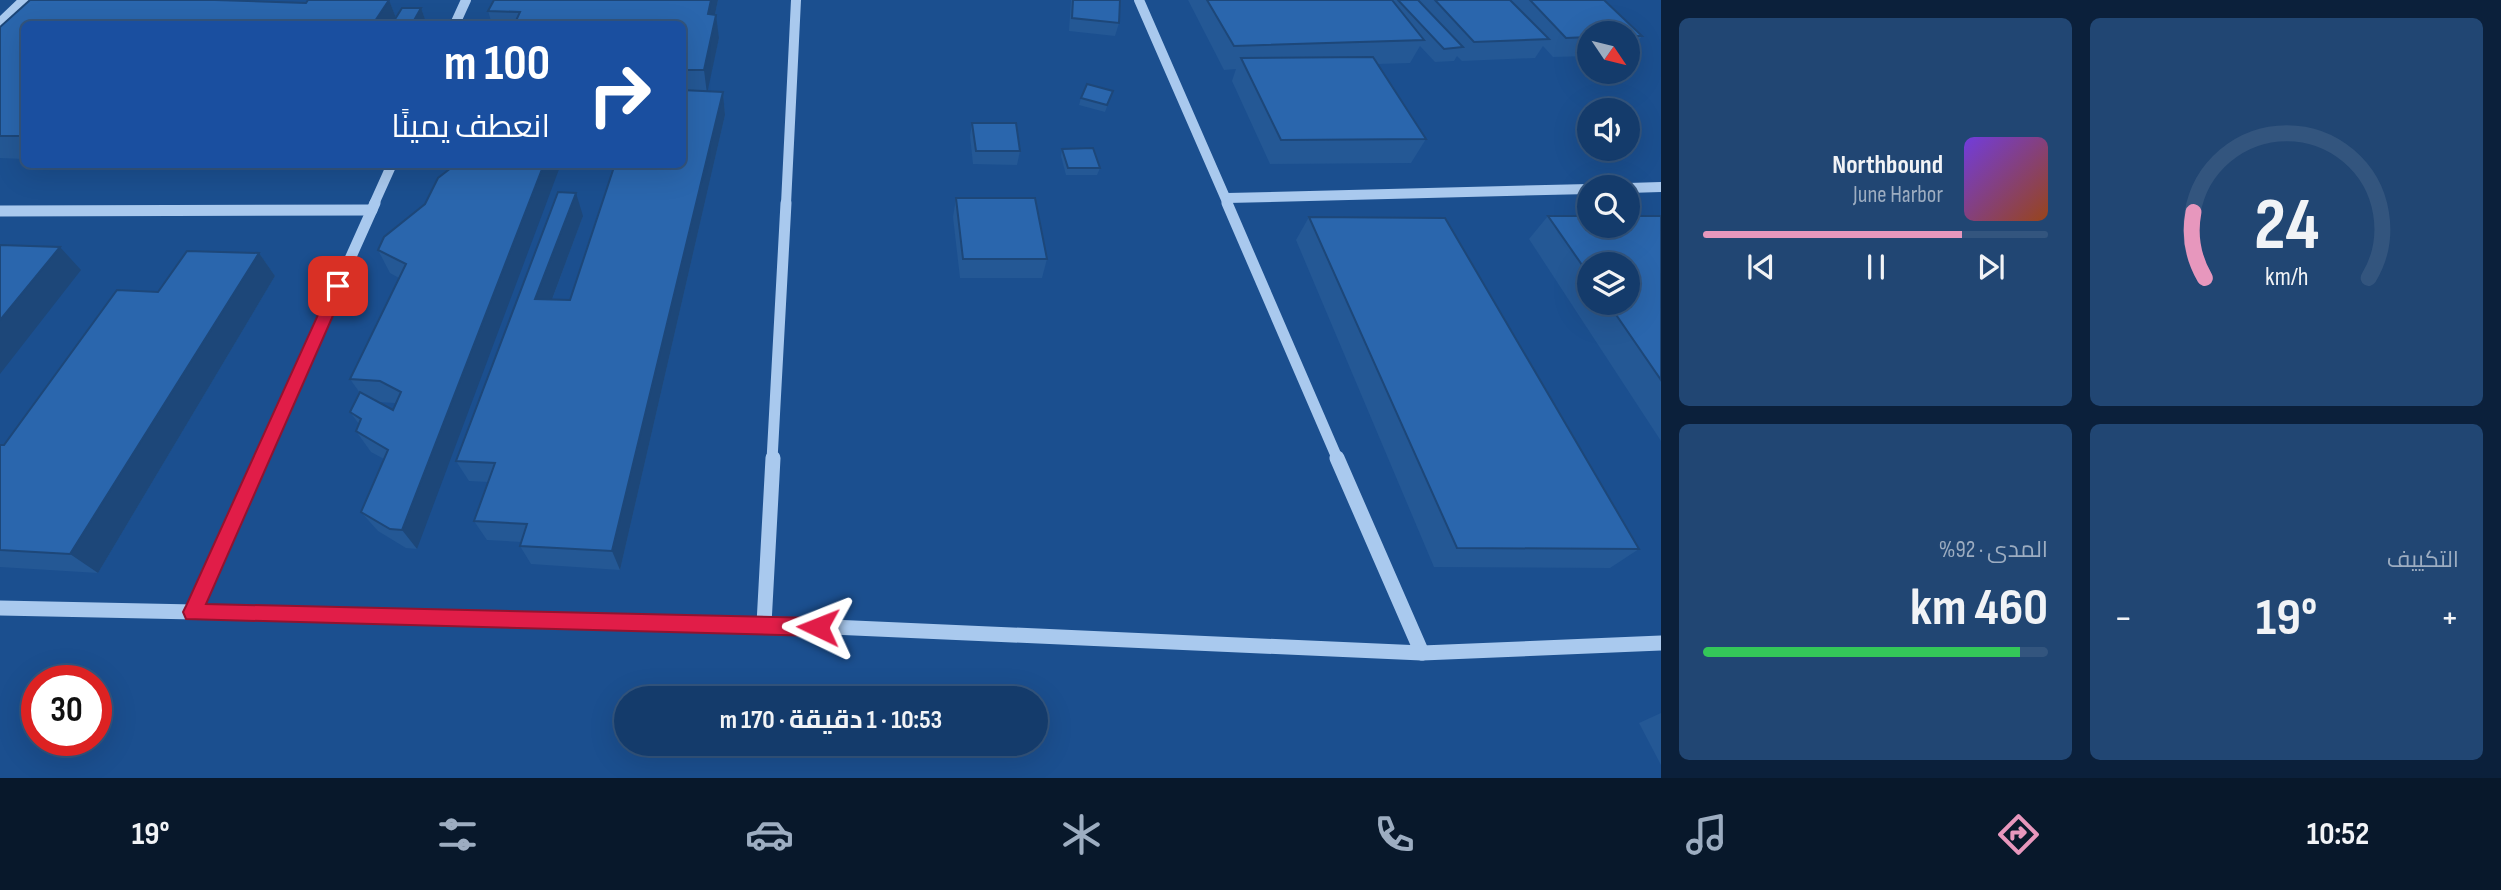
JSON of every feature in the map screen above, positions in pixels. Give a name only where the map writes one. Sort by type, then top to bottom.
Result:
[{"type":"street","points":[[0,23],[24,0]]},
{"type":"street","points":[[456,21],[466,0]]},
{"type":"street","points":[[764,624],[796,0]]},
{"type":"street","points":[[1139,0],[1422,653]]},
{"type":"street","points":[[192,612],[390,168]]},
{"type":"street","points":[[1640,188],[1661,187]]},
{"type":"street","points":[[1227,198],[1577,188]]},
{"type":"street","points":[[0,211],[372,210]]},
{"type":"street","points":[[0,608],[764,624],[1422,653],[1661,643]]},
{"type":"building","points":[[30,0],[306,3],[308,0],[389,0],[375,21],[21,21],[21,136],[0,136],[0,27]]},
{"type":"building","points":[[494,0],[711,0],[708,14],[716,15],[704,70],[686,70],[686,21],[516,21],[520,12],[488,11]]},
{"type":"building","points":[[1073,0],[1120,0],[1119,23],[1072,18]]},
{"type":"building","points":[[1207,0],[1392,0],[1424,40],[1234,46]]},
{"type":"building","points":[[1398,0],[1418,0],[1463,47],[1444,49]]},
{"type":"building","points":[[1435,0],[1510,0],[1549,39],[1474,42]]},
{"type":"building","points":[[1530,0],[1604,0],[1626,21],[1577,21],[1577,38],[1566,38]]},
{"type":"building","points":[[402,8],[421,8],[414,21],[394,21]]},
{"type":"building","points":[[1373,57],[1426,139],[1281,140],[1241,58]]},
{"type":"building","points":[[1087,84],[1113,91],[1107,105],[1081,98]]},
{"type":"building","points":[[686,90],[723,92],[612,551],[520,546],[527,524],[474,521],[495,463],[456,461],[558,192],[576,193],[535,299],[570,300],[614,168],[686,168]]},
{"type":"building","points":[[972,123],[1016,123],[1020,151],[976,151]]},
{"type":"building","points":[[1093,148],[1100,168],[1068,168],[1062,149]]},
{"type":"building","points":[[451,168],[542,168],[402,530],[390,529],[361,512],[388,450],[356,431],[361,419],[350,412],[360,392],[393,410],[401,392],[380,381],[350,379],[406,264],[378,250],[384,237],[425,204],[438,178]]},
{"type":"building","points":[[956,198],[1035,198],[1047,259],[963,259]]},
{"type":"building","points":[[1548,216],[1577,216],[1577,238],[1640,238],[1640,216],[1661,216],[1661,380],[1616,315],[1640,315],[1640,252],[1577,252],[1577,258]]},
{"type":"building","points":[[1309,217],[1445,218],[1639,549],[1457,548]]},
{"type":"building","points":[[0,245],[60,247],[0,320]]},
{"type":"building","points":[[187,251],[259,253],[70,554],[0,550],[0,445],[4,445],[117,290],[158,292]]},
{"type":"route","points":[[338,286],[192,612],[818,627]]}]
